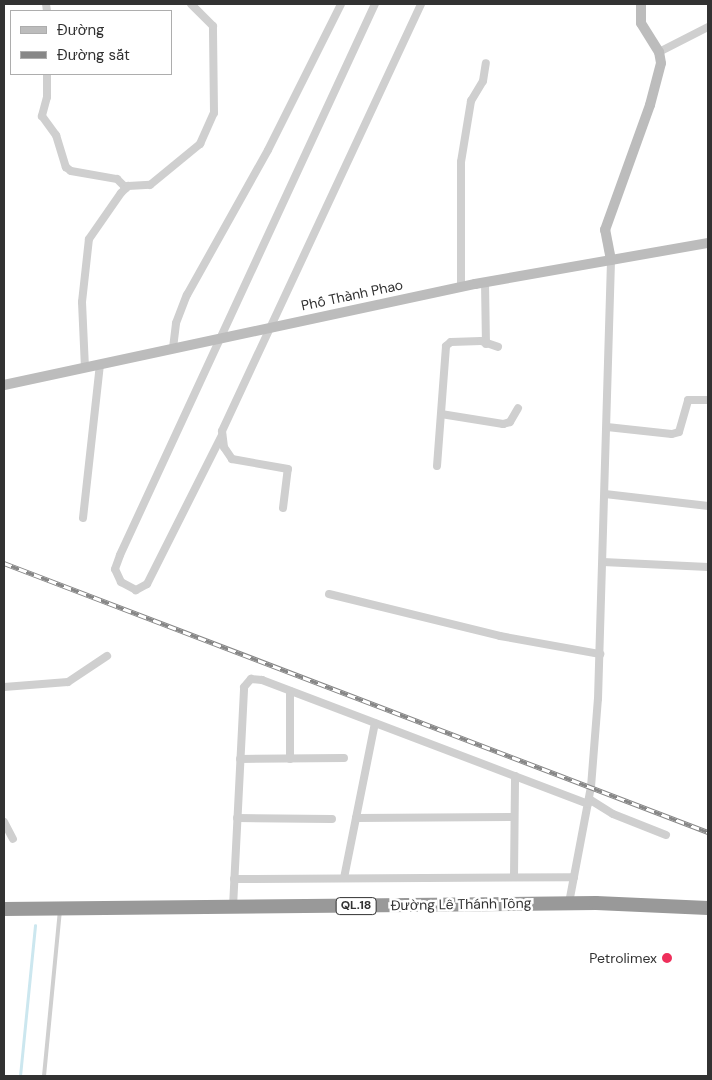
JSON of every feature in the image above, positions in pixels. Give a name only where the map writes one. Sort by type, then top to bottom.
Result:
[{"type":"highway","name":"Đường Lê Thánh Tông","points":[[4,909],[569,903],[708,908]]},
{"type":"street","points":[[85,368],[82,302],[89,240],[126,188],[150,185],[169,171],[200,144],[212,121],[215,87],[213,26],[191,4]]},
{"type":"street","points":[[174,348],[176,323],[187,295],[268,150],[340,4]]},
{"type":"street","points":[[375,4],[225,337],[114,569],[121,582],[136,590],[147,584],[222,435],[269,327],[421,4]]},
{"type":"street","points":[[569,903],[589,802],[600,654],[611,260],[605,230],[650,105],[661,63],[659,52],[641,23],[641,4]]},
{"type":"street","points":[[659,52],[708,27]]},
{"type":"street","points":[[461,287],[462,162],[470,101],[482,80],[486,63]]},
{"type":"street","points":[[47,75],[47,97],[42,116],[56,135],[66,167],[71,171],[117,179],[126,188]]},
{"type":"street","name":"Phố Thành Phao","points":[[4,386],[269,327],[484,282],[708,243]]},
{"type":"street","points":[[484,282],[486,344]]},
{"type":"street","points":[[437,466],[446,346],[451,342],[486,344],[498,347]]},
{"type":"street","points":[[83,518],[100,364]]},
{"type":"street","points":[[607,427],[672,434],[679,432],[688,400],[708,400]]},
{"type":"street","points":[[441,414],[503,424],[510,422],[518,408]]},
{"type":"street","points":[[222,435],[224,447],[232,459],[288,469],[283,508]]},
{"type":"street","points":[[605,494],[708,506]]},
{"type":"street","points":[[603,562],[708,567]]},
{"type":"street","points":[[329,594],[500,636],[600,654]]},
{"type":"street","points":[[4,686],[68,682],[107,656]]},
{"type":"street","points":[[233,907],[240,759],[246,682],[255,678],[589,802],[666,835]]},
{"type":"street","points":[[290,690],[290,759]]},
{"type":"street","points":[[344,878],[375,723]]},
{"type":"street","points":[[240,759],[344,758]]},
{"type":"street","points":[[514,877],[515,776]]},
{"type":"street","points":[[356,818],[514,817]]},
{"type":"street","points":[[237,818],[332,819]]},
{"type":"street","points":[[4,822],[14,839]]},
{"type":"street","points":[[234,879],[574,877]]},
{"type":"lane","points":[[44,1076],[61,909]]},
{"type":"waterway","points":[[20,1076],[35,926]]},
{"type":"railway","points":[[4,563],[708,832]]},
{"type":"place","name":"Petrolimex","points":[[667,958]]}]
